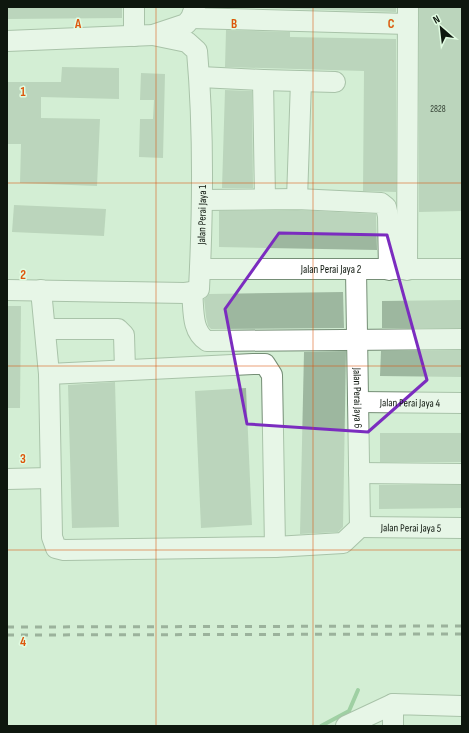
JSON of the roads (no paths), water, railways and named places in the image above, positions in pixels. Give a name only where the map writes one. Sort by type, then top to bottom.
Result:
[{"type":"street","points":[[134,7],[144,35]]},
{"type":"street","points":[[7,41],[144,35],[186,24],[193,13],[408,16],[398,270]]},
{"type":"street","name":"Jalan Perai Jaya 1","points":[[144,35],[187,42],[197,51],[200,77],[202,200],[199,289],[192,292]]},
{"type":"street","points":[[200,77],[335,82]]},
{"type":"street","points":[[263,80],[265,199]]},
{"type":"street","points":[[297,199],[300,81]]},
{"type":"street","points":[[202,200],[297,199],[381,203],[386,207],[398,270]]},
{"type":"street","name":"Jalan Perai Jaya 2","points":[[200,270],[462,270]]},
{"type":"street","name":"Jalan Perai Jaya 6","points":[[356,270],[360,527]]},
{"type":"street","points":[[7,290],[192,292],[196,330],[200,337],[207,340],[462,339]]},
{"type":"street","points":[[41,290],[49,374],[52,537],[56,548],[64,550],[275,547],[343,543],[360,527]]},
{"type":"street","points":[[45,329],[118,329],[124,335],[125,370]]},
{"type":"street","points":[[49,374],[265,364],[272,375],[275,547]]},
{"type":"street","name":"Jalan Perai Jaya 4","points":[[358,402],[462,403]]},
{"type":"street","points":[[359,473],[462,474]]},
{"type":"street","points":[[7,479],[50,478]]},
{"type":"street","name":"Jalan Perai Jaya 5","points":[[360,527],[462,528]]},
{"type":"street","points":[[393,704],[393,726]]},
{"type":"street","points":[[346,726],[393,704],[462,706]]},
{"type":"waterway","points":[[321,726],[349,711],[358,690]]},
{"type":"railway","points":[[7,627],[462,626]]},
{"type":"railway","points":[[7,635],[462,634]]}]
